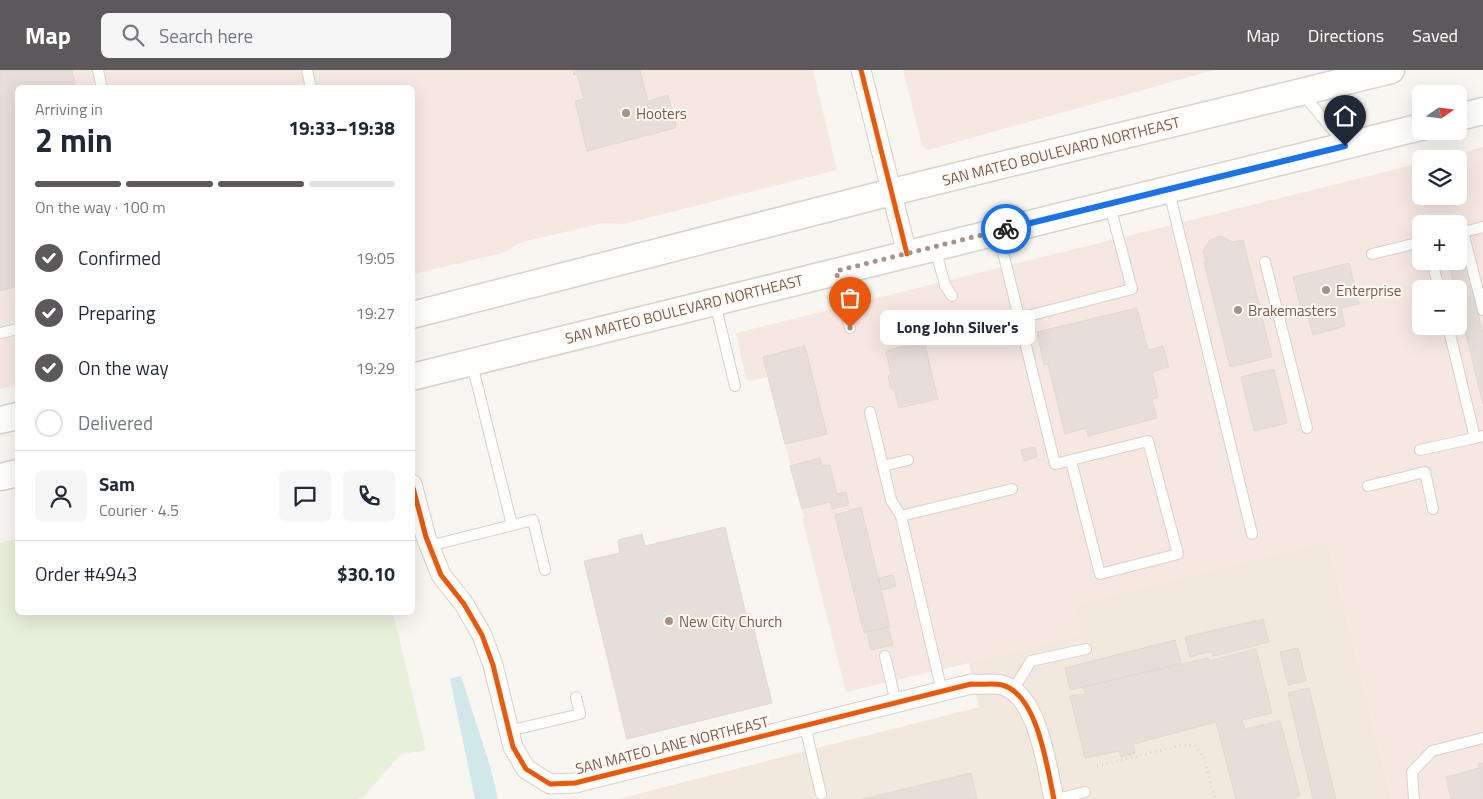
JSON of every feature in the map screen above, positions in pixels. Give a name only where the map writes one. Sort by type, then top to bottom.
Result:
[{"type":"main road","name":"SAN MATEO BOULEVARD NORTHEAST","points":[[415,314],[892,192],[1391,70]]},
{"type":"main road","points":[[1468,115],[1483,111]]},
{"type":"main road","name":"SAN MATEO BOULEVARD NORTHEAST","points":[[415,376],[1412,129]]},
{"type":"main road","points":[[0,420],[15,417]]},
{"type":"main road","points":[[0,477],[15,474]]},
{"type":"street","points":[[861,70],[907,254]]},
{"type":"street","name":"SAN MATEO LANE NORTHEAST","points":[[415,495],[429,546],[441,575],[464,604],[482,635],[493,665],[513,747],[526,769],[550,784],[575,783],[971,684],[1002,685],[1013,690]]},
{"type":"street","points":[[1013,690],[1025,702],[1036,725],[1056,799]]},
{"type":"lane","points":[[98,70],[101,85]]},
{"type":"lane","points":[[307,70],[311,85]]},
{"type":"lane","points":[[1302,92],[1345,146]]},
{"type":"lane","points":[[1168,190],[1252,534]]},
{"type":"lane","points":[[1020,318],[1132,289],[1110,204]]},
{"type":"lane","points":[[1467,232],[1483,228]]},
{"type":"lane","points":[[998,231],[1055,464],[1148,441],[1178,554],[1100,574],[1071,461]]},
{"type":"lane","points":[[1372,254],[1412,244]]},
{"type":"lane","points":[[935,246],[945,285],[952,296]]},
{"type":"lane","points":[[1467,254],[1483,310]]},
{"type":"lane","points":[[1265,262],[1307,428]]},
{"type":"lane","points":[[836,271],[850,328]]},
{"type":"lane","points":[[714,302],[736,386]]},
{"type":"lane","points":[[0,333],[15,329]]},
{"type":"lane","points":[[1420,450],[1479,437],[1451,335]]},
{"type":"lane","points":[[472,362],[512,525]]},
{"type":"lane","points":[[870,412],[891,500],[901,516],[942,692]]},
{"type":"lane","points":[[882,466],[908,460]]},
{"type":"lane","points":[[1368,486],[1425,472],[1433,509]]},
{"type":"lane","points":[[901,516],[1012,489]]},
{"type":"lane","points":[[429,546],[533,520],[545,570]]},
{"type":"lane","points":[[1013,690],[1031,661],[1086,649]]},
{"type":"lane","points":[[884,656],[896,703]]},
{"type":"lane","points":[[509,731],[580,714],[576,697]]},
{"type":"lane","points":[[805,726],[821,794]]},
{"type":"lane","points":[[1414,799],[1412,772],[1432,751],[1483,738]]},
{"type":"lane","points":[[1056,799],[1085,792]]},
{"type":"path","points":[[1097,766],[1182,745],[1195,746],[1204,758],[1215,799]]},
{"type":"shaded area","points":[[0,70],[813,70],[837,170],[623,224],[603,223],[522,242],[503,253],[415,274],[415,85],[15,85],[15,385],[0,389]]},
{"type":"shaded area","points":[[903,70],[1214,70],[928,150],[922,145]]},
{"type":"shaded area","points":[[1483,147],[1483,799],[1392,799],[1328,541],[1075,604],[1082,633],[969,663],[846,692],[768,377],[750,381],[746,379],[736,333],[1412,165],[1412,205],[1467,205],[1467,151]]},
{"type":"shaded area","points":[[1328,541],[1392,799],[618,799],[979,707],[969,663],[1082,633],[1074,604]]},
{"type":"green space","points":[[15,539],[15,615],[393,615],[426,750],[401,754],[363,797],[356,799],[0,799],[0,543]]},
{"type":"water","points":[[461,676],[490,766],[498,799],[475,799],[450,679]]},
{"type":"building","points":[[0,70],[72,70],[75,85],[15,85],[15,287],[0,291]]},
{"type":"building","name":"Hooters","points":[[573,70],[640,70],[648,101],[668,95],[676,125],[675,128],[587,151],[575,101],[584,99],[577,74],[574,75]]},
{"type":"building","name":"Brakemasters","points":[[1221,236],[1232,242],[1243,240],[1272,357],[1230,367],[1204,262],[1206,262],[1203,251],[1210,240]]},
{"type":"building","name":"Enterprise","points":[[1349,263],[1359,304],[1341,308],[1345,326],[1313,335],[1308,317],[1303,317],[1293,277]]},
{"type":"building","points":[[1467,267],[1483,334],[1483,404],[1466,335],[1467,280],[1453,280],[1451,270],[1467,270]]},
{"type":"building","points":[[1137,308],[1148,350],[1163,346],[1169,367],[1152,372],[1158,397],[1152,399],[1157,418],[1088,436],[1086,428],[1065,434],[1048,364],[1044,365],[1037,332]]},
{"type":"building","points":[[924,341],[938,399],[899,408],[888,376],[891,375],[886,351]]},
{"type":"building","points":[[805,346],[827,434],[785,444],[763,357]]},
{"type":"building","points":[[1274,369],[1287,423],[1254,431],[1241,377]]},
{"type":"building","points":[[1035,447],[1037,457],[1024,461],[1021,450]]},
{"type":"building","points":[[820,458],[822,466],[830,465],[837,494],[846,492],[849,505],[832,509],[830,502],[802,509],[790,466]]},
{"type":"building","points":[[861,507],[890,627],[864,633],[835,515]]},
{"type":"building","points":[[725,527],[746,614],[750,613],[772,703],[627,739],[584,561],[620,553],[618,540],[642,534],[645,546]]},
{"type":"building","points":[[893,575],[896,586],[882,590],[878,578]]},
{"type":"building","points":[[1263,619],[1269,642],[1213,656],[1212,651],[1190,657],[1185,637]]},
{"type":"building","points":[[888,627],[893,645],[871,650],[867,632]]},
{"type":"building","points":[[1175,640],[1181,663],[1070,690],[1065,668]]},
{"type":"building","points":[[1298,648],[1306,681],[1288,685],[1280,652]]},
{"type":"building","points":[[1256,649],[1272,713],[1242,720],[1244,729],[1280,721],[1300,795],[1292,799],[1236,799],[1216,722],[1133,744],[1135,753],[1121,757],[1119,751],[1085,758],[1070,696],[1086,694],[1083,687],[1208,658],[1209,661]]},
{"type":"building","points":[[1309,688],[1336,799],[1313,799],[1288,693]]},
{"type":"building","points":[[1483,763],[1483,799],[1451,799],[1446,777],[1479,768],[1478,764]]},
{"type":"building","points":[[971,773],[977,799],[863,799]]},
{"type":"cycle path","points":[[861,70],[907,254]]},
{"type":"cycle path","points":[[415,495],[426,537],[441,575],[464,604],[482,635],[493,665],[513,747],[526,769],[550,784],[575,783],[971,684],[995,684],[1014,691],[1024,702],[1032,717],[1044,752],[1054,799]]},
{"type":"way so far","points":[[850,328],[836,271],[1006,229]]},
{"type":"place","name":"Hooters","points":[[626,113]]},
{"type":"place","name":"Enterprise","points":[[1326,290]]},
{"type":"place","name":"Brakemasters","points":[[1238,310]]},
{"type":"place","name":"Long John Silver's","points":[[850,328]]},
{"type":"place","name":"New City Church","points":[[669,621]]},
{"type":"route","points":[[1006,229],[1345,146]]}]
